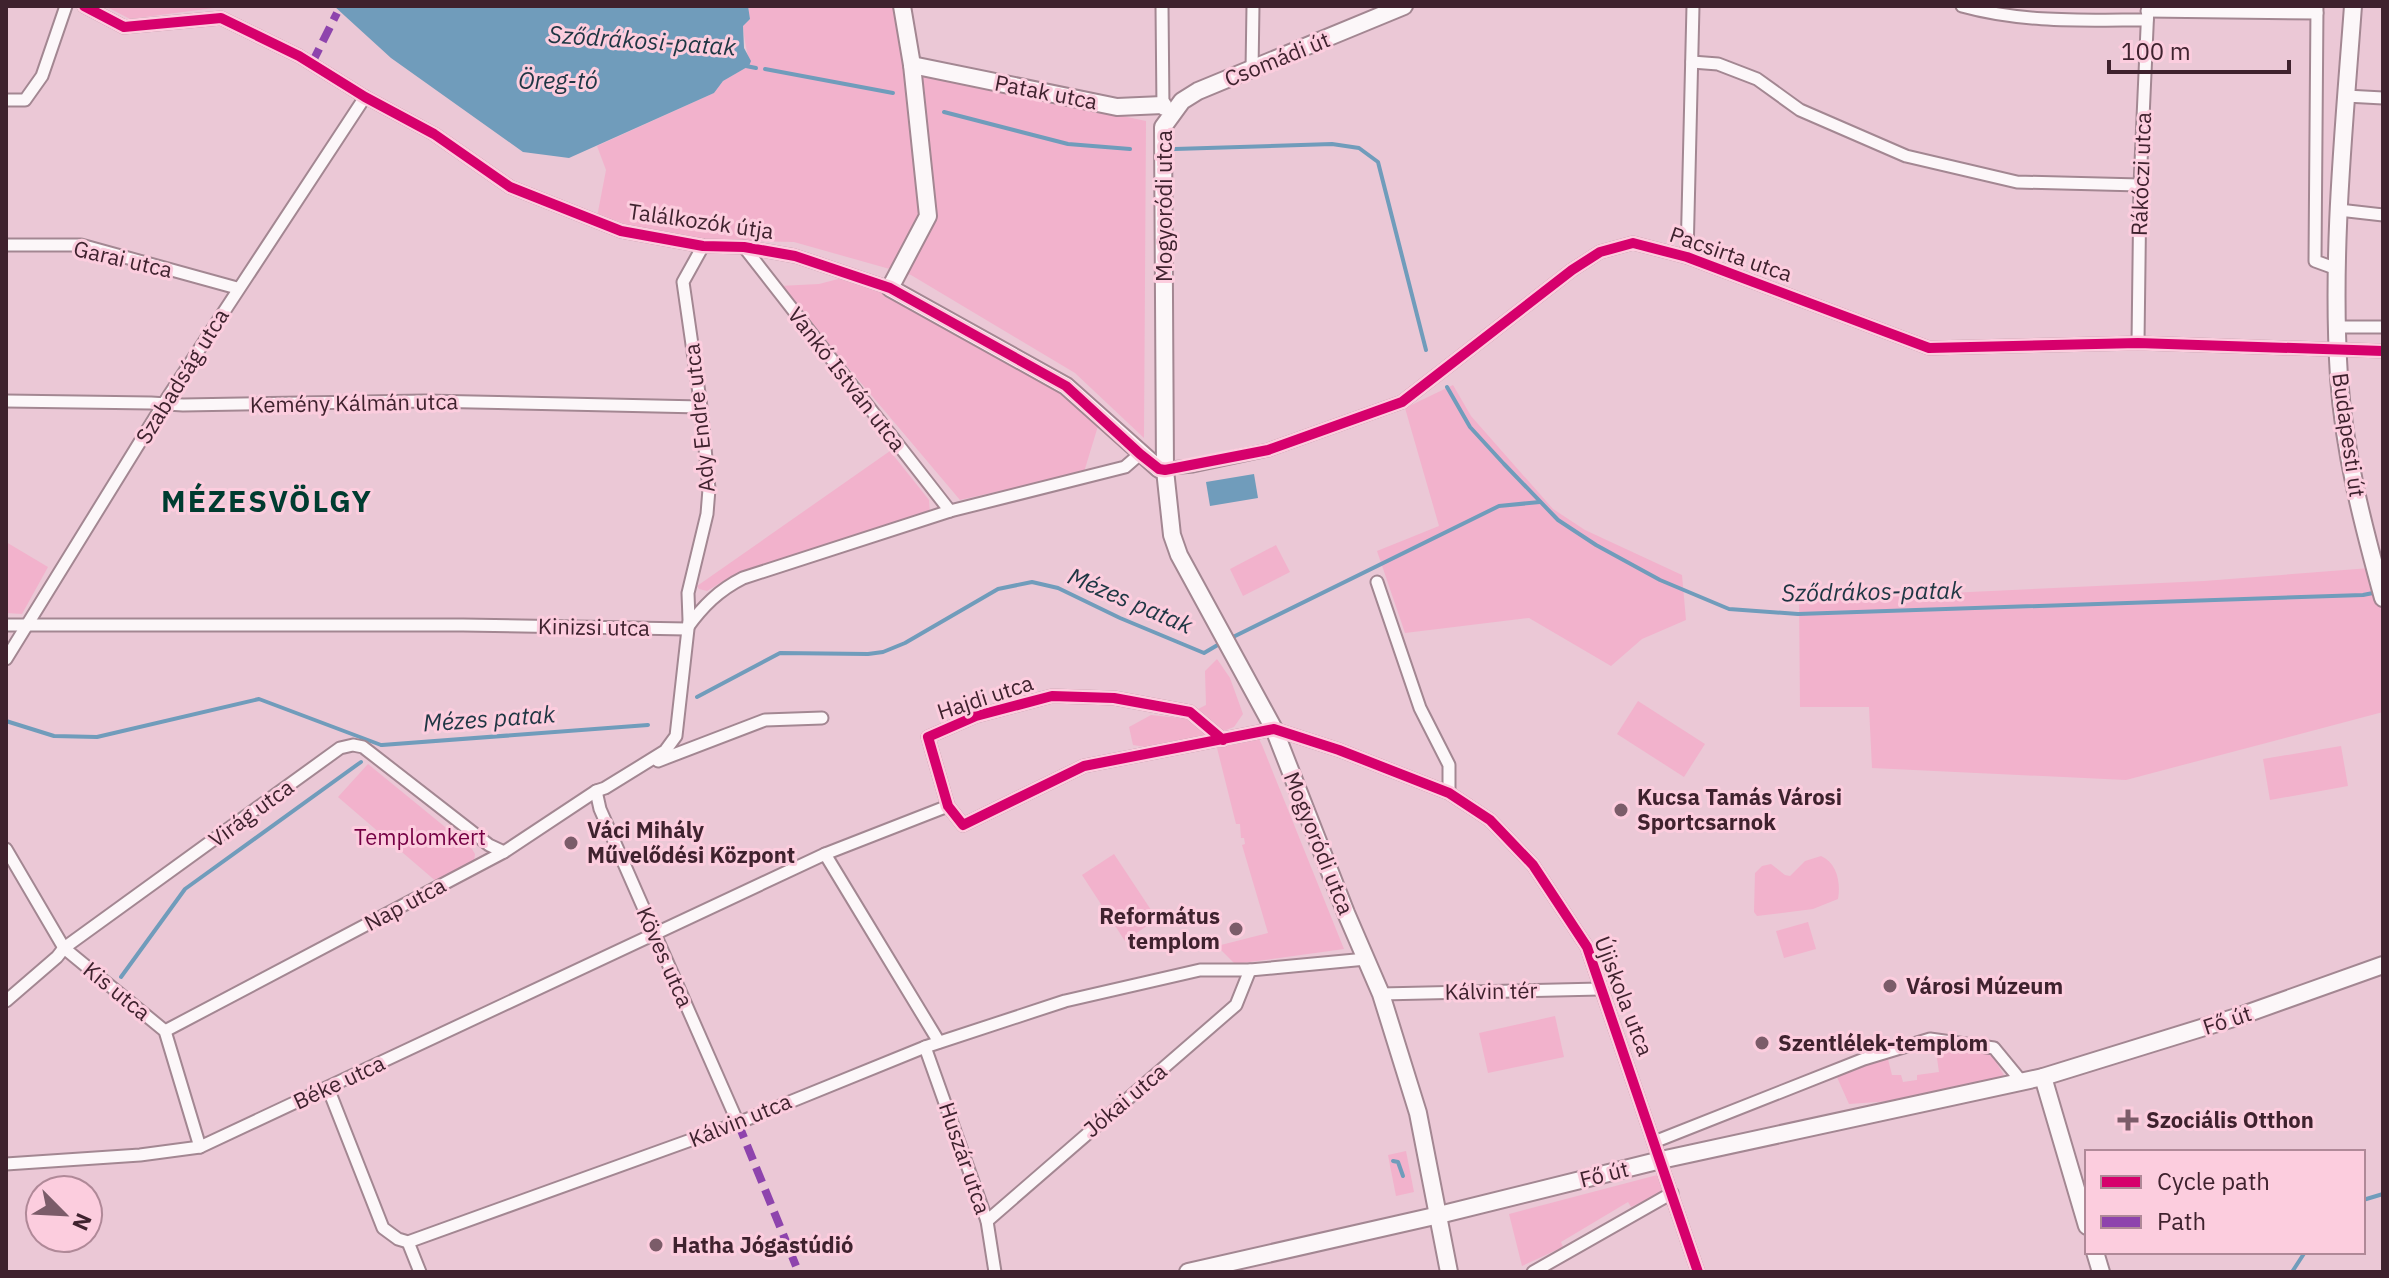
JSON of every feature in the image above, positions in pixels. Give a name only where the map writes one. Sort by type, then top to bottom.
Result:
[{"type":"main road","points":[[890,288],[928,216],[912,65],[902,6]]},
{"type":"main road","name":"Budapesti út","points":[[2353,6],[2339,210],[2338,350],[2347,450],[2366,541],[2381,590]]},
{"type":"main road","name":"Csomádi út","points":[[1163,127],[1182,101],[1198,91],[1394,8]]},
{"type":"main road","name":"Patak utca","points":[[912,65],[1117,107],[1163,105]]},
{"type":"main road","name":"Mogyoródi utca","points":[[1163,127],[1162,470],[1172,535],[1179,555],[1274,729],[1381,994],[1418,1113],[1449,1272]]},
{"type":"main road","name":"Találkozók útja","points":[[890,288],[1066,386],[1140,454],[1162,470]]},
{"type":"main road","name":"Fő út","points":[[1188,1272],[1661,1160],[2043,1077],[2240,1016],[2383,965]]},
{"type":"main road","points":[[2043,1077],[2085,1219]]},
{"type":"street","points":[[6,100],[25,100],[42,76],[66,6]]},
{"type":"street","name":"Találkozók útja","points":[[84,6],[124,27],[221,18],[299,56],[365,97],[434,134],[510,187],[621,231],[703,246],[744,247],[795,256],[890,288]]},
{"type":"street","name":"Mogyoródi utca","points":[[1162,6],[1163,127]]},
{"type":"street","points":[[1252,70],[1253,6]]},
{"type":"street","name":"Pacsirta utca","points":[[1687,257],[1693,6]]},
{"type":"street","points":[[1962,6],[2003,17],[2049,20],[2147,12],[2317,9],[2315,261],[2337,269]]},
{"type":"street","name":"Rákóczi utca","points":[[2138,343],[2147,12]]},
{"type":"street","points":[[1692,62],[1718,64],[1757,79],[1800,110],[1906,156],[2017,182],[2140,185]]},
{"type":"street","points":[[2346,96],[2383,98]]},
{"type":"street","name":"Szabadság utca","points":[[6,659],[237,288],[365,97]]},
{"type":"street","name":"Patak utca","points":[[1163,105],[1182,101]]},
{"type":"street","points":[[2339,210],[2383,215]]},
{"type":"street","name":"Pacsirta utca","points":[[1162,470],[1268,450],[1402,402],[1572,270],[1600,252],[1633,243],[1687,257],[1929,348],[2138,343],[2383,351]]},
{"type":"street","name":"Garai utca","points":[[6,245],[81,245],[237,288]]},
{"type":"street","name":"Ady Endre utca","points":[[676,736],[688,593],[707,514],[709,489],[683,282],[703,246]]},
{"type":"street","name":"Vankó István utca","points":[[744,247],[950,511]]},
{"type":"street","points":[[2338,327],[2383,327]]},
{"type":"street","name":"Kemény Kálmán utca","points":[[6,401],[183,405],[425,401],[701,407]]},
{"type":"street","points":[[687,629],[703,606],[720,591],[743,578],[950,511],[1125,467],[1140,454]]},
{"type":"street","points":[[1377,582],[1420,708],[1449,765],[1449,793]]},
{"type":"street","name":"Kinizsi utca","points":[[6,625],[463,625],[687,629]]},
{"type":"street","name":"Hajdi utca","points":[[948,806],[928,737],[976,716],[1052,696],[1114,698],[1190,712],[1223,740]]},
{"type":"street","name":"Nap utca","points":[[639,767],[684,753],[765,720],[822,718]]},
{"type":"street","points":[[654,932],[825,854],[948,806],[963,825],[1084,766],[1274,729]]},
{"type":"street","name":"Újiskola utca","points":[[1274,729],[1339,750],[1449,793],[1490,820],[1533,865],[1587,947],[1698,1272]]},
{"type":"street","name":"Nap utca","points":[[165,1031],[504,852],[596,791],[665,751],[676,736]]},
{"type":"street","name":"Virág utca","points":[[6,1001],[64,948],[340,748],[353,745],[363,747],[489,845],[504,852]]},
{"type":"street","name":"Köves utca","points":[[596,791],[600,809],[738,1123]]},
{"type":"street","name":"Kis utca","points":[[6,849],[64,948],[165,1031],[200,1147]]},
{"type":"street","points":[[825,854],[939,1042]]},
{"type":"street","name":"Béke utca","points":[[6,1164],[140,1155],[200,1147],[654,932]]},
{"type":"street","points":[[1250,970],[1366,959]]},
{"type":"street","name":"Kálvin utca","points":[[408,1242],[738,1123],[925,1047],[1065,1001],[1200,970],[1250,970]]},
{"type":"street","name":"Jókai utca","points":[[987,1221],[1236,1005],[1250,970]]},
{"type":"street","name":"Kálvin tér","points":[[1381,994],[1600,989]]},
{"type":"street","name":"Fő út","points":[[1654,1142],[1864,1059],[1930,1039],[1994,1048],[2022,1082]]},
{"type":"street","name":"Huszár utca","points":[[925,1047],[987,1221],[995,1272]]},
{"type":"street","points":[[328,1088],[383,1228],[408,1242],[420,1272]]},
{"type":"street","points":[[1533,1272],[1672,1193]]},
{"type":"green space","points":[[105,6],[229,6],[130,19]]},
{"type":"green space","points":[[748,6],[894,6],[906,70],[1146,121],[1144,438],[1075,373],[911,275],[794,242],[682,239],[597,217],[606,170],[597,146],[714,93],[723,81],[749,66],[743,26],[750,19]]},
{"type":"green space","points":[[842,278],[890,288],[1060,393],[1098,426],[1084,472],[960,500],[779,286],[819,284]]},
{"type":"green space","points":[[1453,385],[1471,416],[1553,509],[1585,530],[1682,575],[1686,620],[1642,639],[1611,666],[1529,618],[1405,633],[1377,551],[1439,526],[1405,408]]},
{"type":"green space","points":[[890,451],[929,500],[930,513],[747,570],[707,591],[699,589],[697,586]]},
{"type":"green space","points":[[6,542],[48,567],[22,614],[6,613]]},
{"type":"green space","points":[[1276,545],[1290,572],[1243,596],[1230,569]]},
{"type":"green space","points":[[2383,567],[2383,712],[2126,780],[1872,768],[1869,707],[1800,707],[1799,600],[2204,581]]},
{"type":"green space","points":[[1217,659],[1230,678],[1243,714],[1234,727],[1198,741],[1157,749],[1133,745],[1129,727],[1151,715],[1180,718],[1206,705],[1205,671]]},
{"type":"green space","points":[[1638,701],[1705,744],[1684,777],[1617,734]]},
{"type":"green space","points":[[1259,739],[1344,949],[1235,964],[1217,946],[1268,933],[1217,748]]},
{"type":"green space","points":[[2341,746],[2348,786],[2270,800],[2263,759]]},
{"type":"green space","name":"Templomkert","points":[[368,764],[472,849],[474,862],[438,883],[338,797]]},
{"type":"green space","points":[[1114,854],[1157,919],[1125,941],[1082,875]]},
{"type":"green space","points":[[1821,856],[1831,863],[1837,874],[1838,899],[1813,909],[1757,916],[1754,912],[1755,873],[1762,866],[1771,864],[1790,876],[1805,861]]},
{"type":"green space","points":[[1808,922],[1816,949],[1784,958],[1776,931]]},
{"type":"green space","points":[[1555,1016],[1564,1057],[1488,1073],[1479,1033]]},
{"type":"green space","points":[[1935,1044],[1991,1053],[2006,1079],[1906,1100],[1849,1104],[1836,1075],[1887,1055],[1892,1075],[1901,1075],[1903,1082],[1917,1080],[1917,1075],[1939,1072]]},
{"type":"green space","points":[[1406,1151],[1414,1192],[1396,1196],[1388,1155]]},
{"type":"green space","points":[[1661,1174],[1667,1190],[1631,1207],[1628,1202],[1561,1242],[1563,1247],[1522,1266],[1509,1214]]},
{"type":"water","name":"Öreg-tó","points":[[334,6],[748,6],[750,19],[743,26],[744,48],[751,61],[749,66],[723,81],[714,93],[569,158],[523,152],[391,58]]},
{"type":"water","points":[[1254,474],[1258,498],[1210,506],[1206,482]]},
{"type":"waterway","name":"Sződrákosi-patak","points":[[746,66],[756,68]]},
{"type":"waterway","name":"Sződrákos-patak","points":[[765,69],[893,93]]},
{"type":"waterway","name":"Sződrákos-patak","points":[[944,112],[1068,144],[1130,149]]},
{"type":"waterway","name":"Sződrákos-patak","points":[[1175,149],[1332,144],[1359,148],[1378,162],[1426,350]]},
{"type":"waterway","name":"Sződrákos-patak","points":[[1447,387],[1470,427],[1558,520],[1660,580],[1729,609],[1798,614],[2363,595],[2378,592]]},
{"type":"waterway","name":"Mézes patak","points":[[1229,639],[1499,506],[1540,502]]},
{"type":"waterway","name":"Mézes patak","points":[[697,697],[780,653],[883,652],[905,643],[998,589],[1032,582],[1058,588],[1204,653],[1221,643]]},
{"type":"waterway","points":[[6,721],[54,736],[97,737],[259,699],[381,745]]},
{"type":"waterway","name":"Mézes patak","points":[[382,745],[648,725]]},
{"type":"waterway","points":[[121,977],[185,889],[361,762]]},
{"type":"waterway","points":[[1393,1161],[1398,1162],[1403,1176]]},
{"type":"waterway","points":[[2365,1199],[2383,1194]]},
{"type":"waterway","points":[[2292,1272],[2304,1254]]},
{"type":"marked path","points":[[312,63],[337,13]]},
{"type":"marked path","points":[[738,1123],[796,1266]]},
{"type":"cycle path","points":[[84,6],[124,27],[221,18],[299,56],[365,97],[434,134],[510,187],[621,231],[703,246],[744,247],[795,256],[890,288],[1066,386],[1140,454],[1165,470],[1268,450],[1402,402],[1572,270],[1600,252],[1633,243],[1687,257],[1929,348],[2138,343],[2383,351]]},
{"type":"cycle path","points":[[1223,740],[1190,712],[1114,698],[1052,696],[976,716],[928,737],[948,806],[963,825],[1084,766],[1274,729],[1339,750],[1449,793],[1490,820],[1533,865],[1587,947],[1698,1272]]},
{"type":"place","name":"Kucsa Tamás Városi Sportcsarnok","points":[[1621,810]]},
{"type":"place","name":"Váci Mihály Művelődési Központ","points":[[571,843]]},
{"type":"place","name":"Református templom","points":[[1236,929]]},
{"type":"place","name":"Városi Múzeum","points":[[1890,986]]},
{"type":"place","name":"Szentlélek-templom","points":[[1762,1043]]},
{"type":"place","name":"Szociális Otthon","points":[[2128,1120]]},
{"type":"place","name":"Hatha Jógastúdió","points":[[656,1245]]},
{"type":"district","name":"MÉZESVÖLGY","points":[[267,502]]}]
